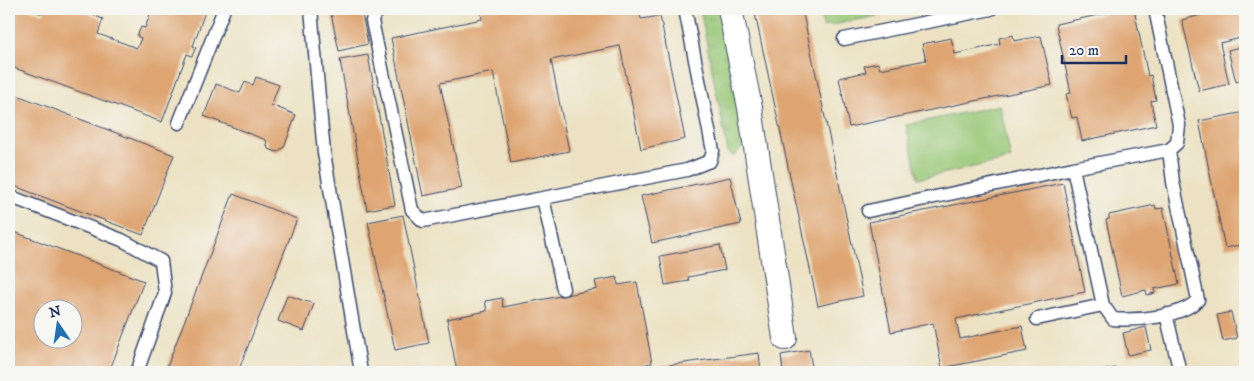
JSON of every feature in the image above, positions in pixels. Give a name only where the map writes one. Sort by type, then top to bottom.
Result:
[{"type":"street","points":[[730,9],[750,108],[785,338]]},
{"type":"lane","points":[[179,123],[224,9]]},
{"type":"lane","points":[[311,9],[324,154],[361,372]]},
{"type":"lane","points":[[377,9],[372,21],[412,210],[423,221],[687,170],[710,161],[713,150],[685,9]]},
{"type":"lane","points":[[844,39],[991,9]]},
{"type":"lane","points":[[868,211],[1169,150],[1178,143],[1179,125],[1155,9]]},
{"type":"lane","points":[[1073,168],[1103,305],[1113,319],[1137,321],[1191,307],[1198,300],[1169,150]]},
{"type":"lane","points":[[9,196],[122,240],[152,254],[161,261],[165,293],[137,372]]},
{"type":"lane","points":[[543,198],[563,289]]},
{"type":"lane","points":[[1037,319],[1103,305]]},
{"type":"lane","points":[[1166,314],[1180,372]]},
{"type":"green space","points":[[700,9],[719,9],[744,139],[744,146],[733,157],[728,152]]},
{"type":"green space","points":[[820,9],[910,9],[823,27]]},
{"type":"green space","points":[[1000,105],[1011,159],[918,179],[906,125]]},
{"type":"building","points":[[9,9],[28,9],[43,14],[46,9],[76,9],[103,19],[98,34],[137,48],[141,38],[137,36],[141,27],[145,28],[152,9],[206,9],[193,46],[196,47],[192,56],[187,54],[162,122],[9,66]]},
{"type":"building","points":[[330,9],[361,9],[368,44],[339,51]]},
{"type":"building","points":[[480,9],[639,9],[641,19],[660,16],[685,139],[641,149],[620,46],[551,60],[569,151],[511,163],[493,72],[440,83],[462,188],[423,196],[391,38],[482,19]]},
{"type":"building","points":[[754,9],[802,9],[863,296],[818,306]]},
{"type":"building","points":[[1126,9],[1134,9],[1148,76],[1151,75],[1156,100],[1151,101],[1156,125],[1082,141],[1077,117],[1072,118],[1066,94],[1071,93],[1056,24]]},
{"type":"building","points":[[1211,9],[1245,9],[1245,37],[1220,43],[1229,84],[1199,91],[1182,20],[1212,12]]},
{"type":"building","points":[[1013,35],[1014,41],[1041,36],[1052,85],[849,127],[839,78],[866,72],[864,66],[878,63],[880,69],[926,60],[922,44],[951,38],[955,54],[1000,44],[999,38]]},
{"type":"building","points":[[1245,46],[1245,79],[1236,82],[1228,50]]},
{"type":"building","points":[[368,55],[395,205],[367,210],[340,60]]},
{"type":"building","points":[[256,77],[279,85],[271,105],[296,115],[284,147],[277,152],[268,149],[266,140],[204,116],[216,84],[240,93],[245,82],[253,85]]},
{"type":"building","points":[[9,92],[174,155],[143,235],[9,184]]},
{"type":"building","points":[[1245,112],[1245,244],[1225,248],[1199,121]]},
{"type":"building","points":[[730,177],[741,224],[652,243],[641,196]]},
{"type":"building","points":[[1063,183],[1085,292],[956,319],[960,339],[1022,326],[1027,351],[942,368],[933,323],[891,332],[869,222]]},
{"type":"building","points":[[233,194],[297,219],[238,372],[165,372]]},
{"type":"building","points":[[1155,205],[1156,209],[1163,208],[1179,284],[1154,289],[1155,293],[1147,295],[1146,290],[1122,296],[1106,220],[1109,219],[1109,215]]},
{"type":"building","points":[[403,215],[429,343],[395,350],[368,222]]},
{"type":"building","points":[[9,230],[144,281],[109,372],[9,372]]},
{"type":"building","points":[[720,245],[725,270],[688,277],[689,281],[665,285],[660,256]]},
{"type":"building","points":[[617,277],[618,285],[637,282],[652,363],[604,372],[457,372],[447,319],[487,311],[485,301],[502,298],[503,307],[597,289],[595,281]]},
{"type":"building","points":[[287,295],[314,304],[304,331],[278,321]]},
{"type":"building","points":[[1231,312],[1237,338],[1223,341],[1217,315]]},
{"type":"building","points":[[1146,327],[1151,350],[1128,355],[1123,333]]},
{"type":"building","points":[[809,350],[813,372],[783,372],[781,355]]},
{"type":"building","points":[[759,353],[761,372],[661,372],[661,366]]},
{"type":"building","points":[[1116,368],[1116,372],[1100,372],[1100,371]]}]
